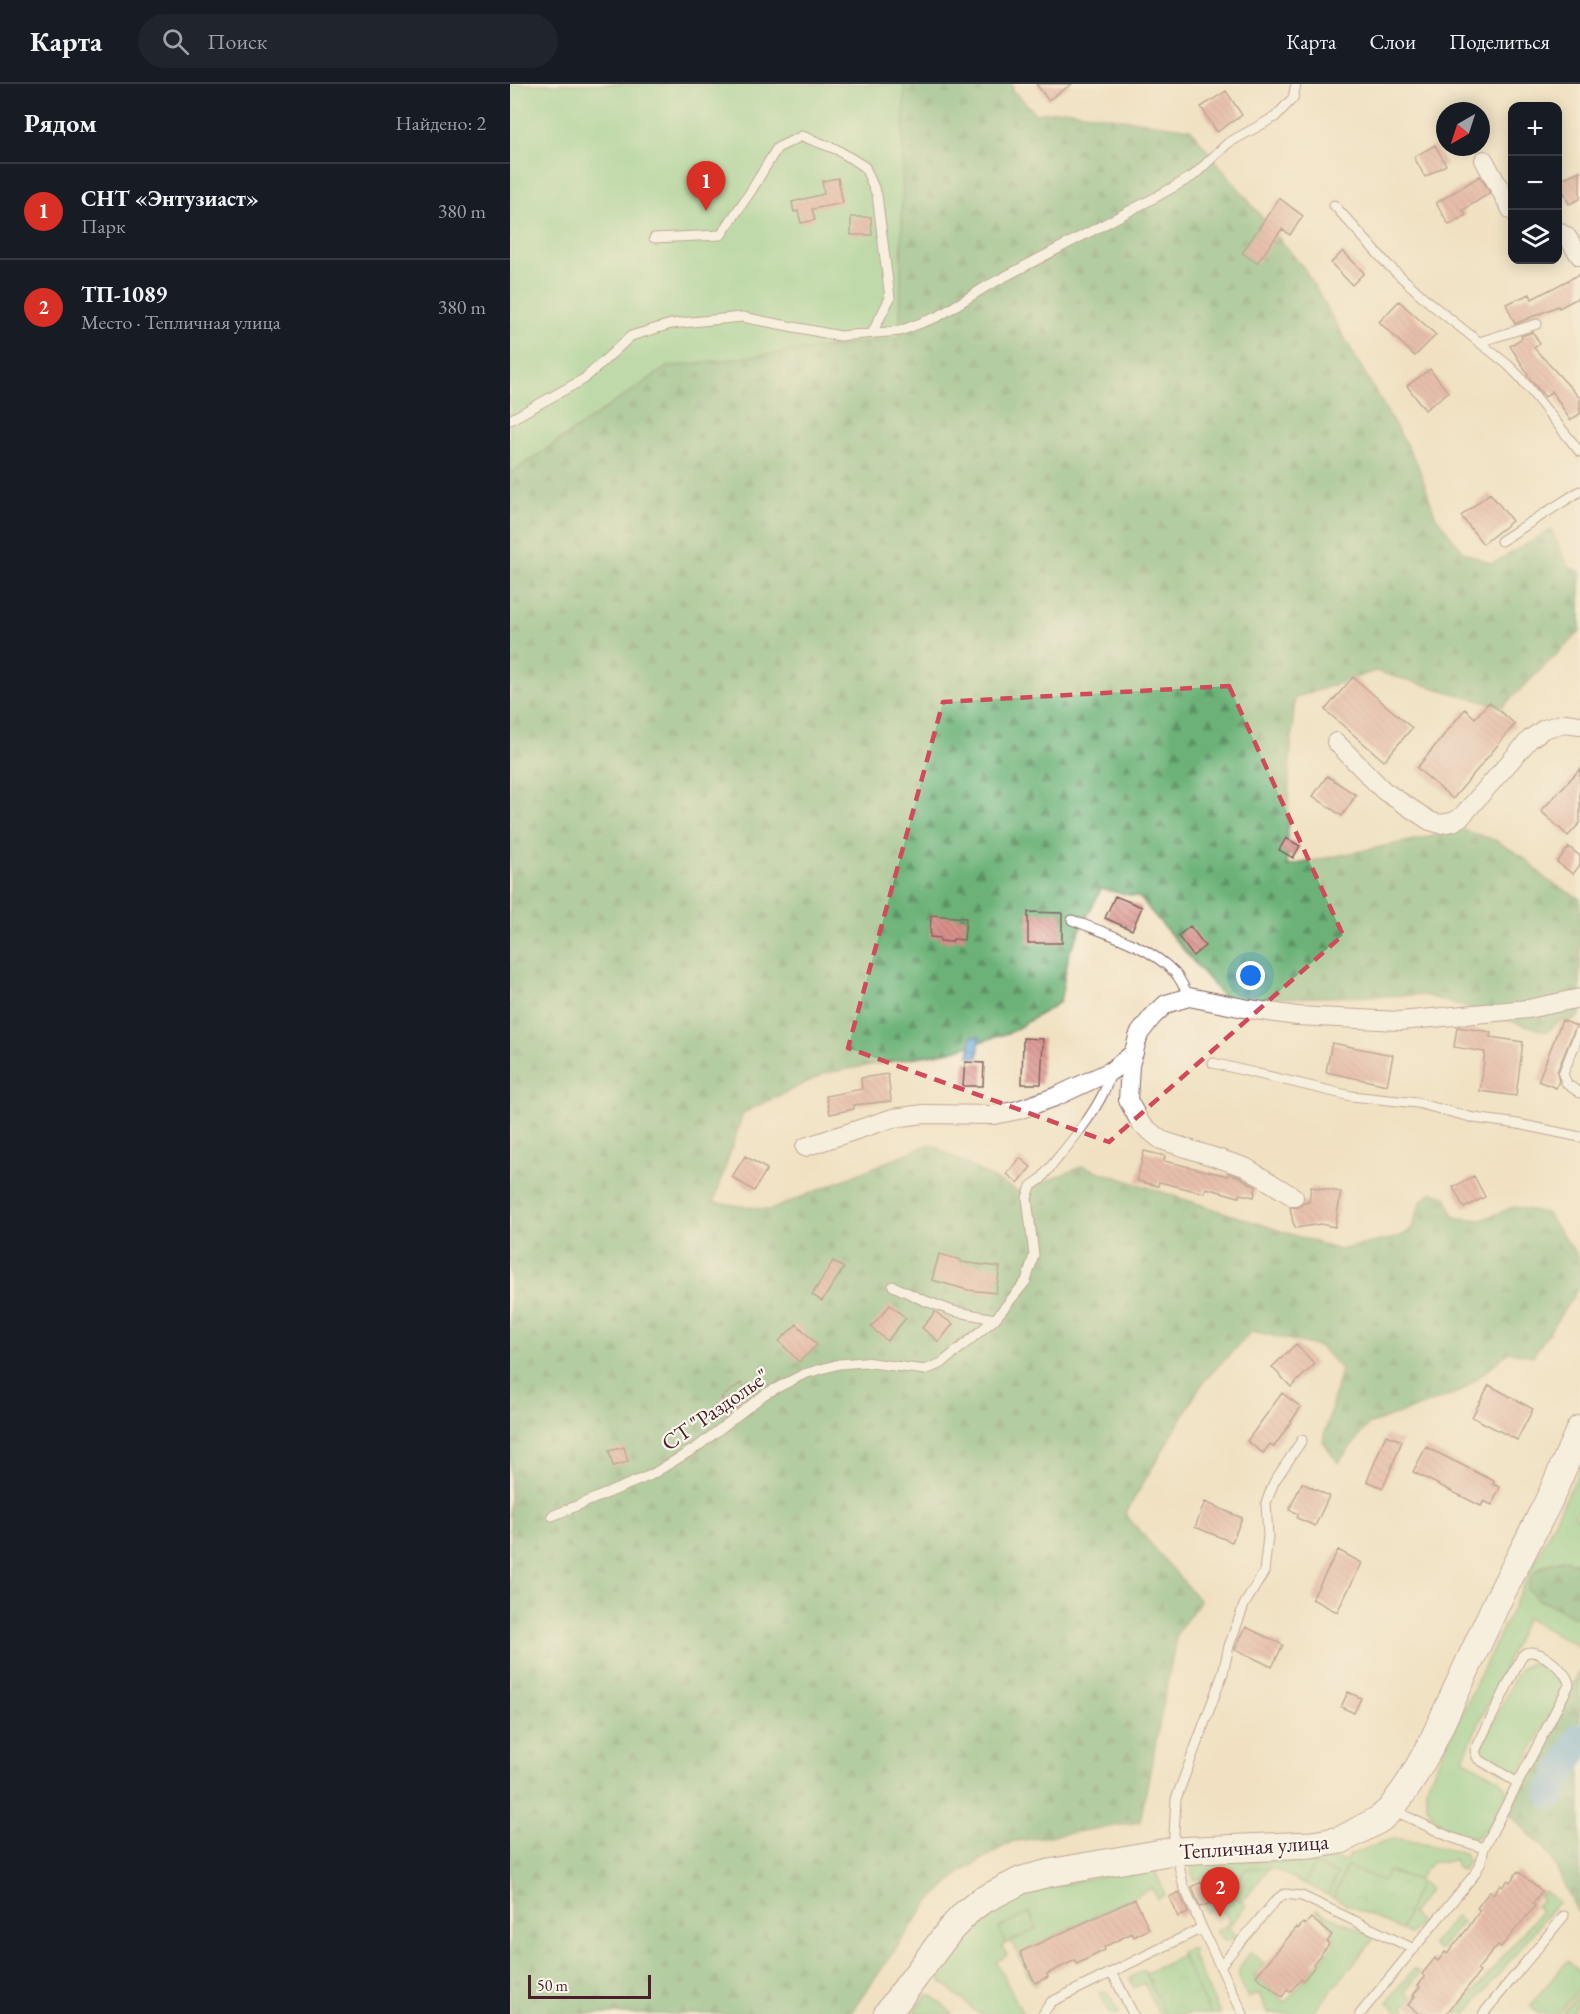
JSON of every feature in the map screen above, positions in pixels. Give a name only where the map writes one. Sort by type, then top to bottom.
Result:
[{"type":"street","points":[[1484,160],[1511,210]]},
{"type":"street","points":[[1562,234],[1567,237],[1580,256]]},
{"type":"street","points":[[1336,742],[1384,791],[1430,821],[1440,824],[1453,822],[1462,816],[1530,739],[1544,729],[1565,723],[1580,725]]},
{"type":"street","points":[[1294,1197],[1245,1167],[1161,1140],[1141,1124],[1128,1100],[1130,1065],[1139,1034],[1166,1004],[1189,997],[1297,1016],[1400,1021],[1528,1009],[1580,998]]},
{"type":"street","points":[[805,1147],[894,1118],[924,1114],[994,1115],[1018,1110],[1055,1097],[1111,1071],[1134,1053]]},
{"type":"street","name":"Тепличная улица","points":[[887,2014],[950,1930],[967,1912],[981,1901],[1022,1880],[1173,1851],[1312,1845],[1341,1840],[1372,1824],[1391,1809],[1409,1784],[1430,1747],[1498,1600],[1549,1500],[1580,1428]]},
{"type":"lane","points":[[510,420],[584,379],[631,336],[671,324],[742,317],[840,336],[900,331],[939,316],[987,286],[1193,176],[1228,143],[1275,117],[1293,98],[1296,84]]},
{"type":"lane","points":[[654,238],[721,235],[752,191],[777,148],[802,136],[836,149],[865,167],[877,195],[890,298],[872,333]]},
{"type":"lane","points":[[1334,205],[1388,265],[1431,304],[1519,376],[1580,452]]},
{"type":"lane","points":[[1479,342],[1537,324]]},
{"type":"lane","points":[[1501,541],[1580,491]]},
{"type":"lane","points":[[1072,920],[1142,948],[1155,956],[1176,975],[1189,997]]},
{"type":"lane","points":[[1580,1031],[1563,1074],[1567,1084],[1580,1093]]},
{"type":"lane","points":[[1213,1063],[1352,1096],[1417,1103],[1474,1118],[1518,1124],[1580,1137]]},
{"type":"lane","name":"СТ \"Раздолье\"","points":[[552,1516],[651,1475],[697,1447],[765,1394],[804,1374],[839,1364],[864,1362],[925,1370],[942,1363],[995,1319],[1026,1281],[1034,1255],[1027,1198],[1031,1186],[1041,1179],[1100,1101],[1108,1086],[1111,1071]]},
{"type":"lane","points":[[893,1286],[953,1311],[995,1319]]},
{"type":"lane","points":[[1243,2014],[1183,1884],[1178,1860],[1173,1851],[1176,1799],[1223,1673],[1229,1646],[1244,1605],[1264,1572],[1268,1536],[1266,1503],[1274,1482],[1302,1440]]},
{"type":"lane","points":[[1360,2014],[1474,1875],[1481,1863],[1484,1848],[1518,1783],[1569,1685],[1566,1673],[1534,1652],[1528,1652],[1522,1656],[1475,1750],[1478,1759],[1518,1783]]},
{"type":"lane","points":[[1391,1809],[1450,1837],[1484,1848]]},
{"type":"lane","points":[[1220,1966],[1276,1900],[1284,1894],[1293,1893],[1413,1949]]},
{"type":"lane","points":[[1483,2014],[1564,1916]]},
{"type":"lane","points":[[1043,2014],[1052,2002],[1202,1928]]},
{"type":"lane","points":[[1112,1972],[1133,2014]]},
{"type":"highlighted area","points":[[1229,686],[1343,935],[1109,1142],[848,1048],[943,702]]},
{"type":"green space","points":[[510,84],[904,84],[900,339],[667,367],[510,474]]},
{"type":"green space","points":[[904,84],[1013,84],[1013,90],[1036,114],[1064,110],[1190,129],[1305,270],[1418,465],[1435,515],[1463,552],[1492,564],[1551,530],[1569,567],[1580,571],[1580,632],[1502,707],[1375,671],[1295,698],[1289,772],[1287,866],[1463,830],[1495,840],[1525,858],[1547,880],[1580,899],[1580,1015],[1571,1021],[1561,1020],[1547,1032],[1424,995],[1225,999],[1139,897],[1101,889],[1069,953],[1060,1002],[1011,1032],[951,1051],[826,1073],[743,1113],[714,1202],[770,1210],[930,1144],[1019,1192],[1083,1166],[1339,1250],[1399,1237],[1411,1230],[1422,1200],[1432,1192],[1446,1197],[1454,1217],[1481,1220],[1514,1207],[1546,1213],[1578,1256],[1580,1286],[1533,1356],[1509,1352],[1462,1391],[1368,1425],[1338,1463],[1323,1441],[1341,1369],[1320,1347],[1252,1331],[1203,1382],[1125,1514],[1200,1601],[1177,1633],[1140,1822],[1011,1842],[961,1872],[928,1903],[850,2014],[510,2014],[510,474],[667,367],[900,338]]},
{"type":"green space","points":[[1580,1469],[1580,1505],[1575,1515],[1580,1522],[1580,1561],[1563,1560],[1542,1565],[1536,1598],[1580,1619],[1580,1647],[1526,1618],[1463,1759],[1500,1780],[1506,1788],[1506,1797],[1487,1832],[1484,1829],[1476,1838],[1462,1836],[1441,1824],[1431,1813],[1426,1802],[1426,1787]]},
{"type":"green space","points":[[1563,1560],[1580,1561],[1580,1619],[1536,1598],[1528,1590],[1535,1572],[1551,1563]]},
{"type":"green space","points":[[1531,1663],[1552,1670],[1560,1677],[1564,1687],[1518,1777],[1512,1777],[1482,1759],[1481,1750],[1514,1679],[1520,1669]]},
{"type":"green space","points":[[1580,1670],[1580,1914],[1549,1853],[1508,1813]]},
{"type":"green space","points":[[1391,1839],[1401,1839],[1464,1853],[1468,1862],[1462,1870],[1457,1868],[1455,1861],[1452,1860],[1432,1862],[1417,1880],[1389,1871],[1384,1882],[1347,1866],[1334,1898],[1328,1895],[1337,1874],[1314,1864],[1305,1884],[1275,1869],[1246,1869],[1228,1891],[1246,1905],[1228,1928],[1236,1935],[1229,1941],[1222,1939],[1216,1931],[1226,1926],[1229,1921],[1221,1907],[1215,1906],[1207,1913],[1200,1898],[1209,1893],[1202,1878],[1194,1880],[1191,1868],[1194,1862],[1251,1859],[1252,1862],[1349,1860],[1349,1855]]},
{"type":"green space","points":[[1314,1864],[1337,1874],[1328,1895],[1305,1884]]},
{"type":"green space","points":[[1347,1866],[1383,1881],[1388,1871],[1420,1881],[1401,1930],[1334,1898]]},
{"type":"green space","points":[[1146,1868],[1155,1870],[1165,1895],[1157,1899],[1152,1888],[1022,1951],[1039,1983],[1034,1986],[1011,1941],[1037,1928],[1030,1913],[999,1928],[1006,1944],[1002,1946],[1007,1955],[996,1962],[1023,2014],[979,2014],[943,1983],[936,1972],[971,1929],[990,1914],[1010,1903],[1053,1886]]},
{"type":"green space","points":[[1269,1868],[1242,1902],[1228,1891],[1246,1869]]},
{"type":"green space","points":[[1420,1881],[1430,1889],[1411,1914],[1421,1923],[1410,1934],[1401,1930]]},
{"type":"green space","points":[[1544,1891],[1558,1902],[1466,2014],[1456,2014],[1541,1911],[1536,1906],[1542,1899],[1539,1896]]},
{"type":"green space","points":[[1315,1909],[1375,1937],[1312,2014],[1268,2014],[1259,1994],[1248,1998],[1240,1979],[1241,1965],[1251,1952],[1264,1963],[1254,1976],[1286,2002],[1333,1945],[1332,1929]]},
{"type":"green space","points":[[1029,1912],[1037,1928],[1006,1944],[999,1928]]},
{"type":"green space","points":[[1456,1916],[1462,1922],[1439,1951],[1432,1945]]},
{"type":"green space","points":[[1194,1949],[1194,1959],[1220,2014],[1210,2014],[1180,1952]]},
{"type":"green space","points":[[1182,1956],[1210,2014],[1165,2014],[1146,1973]]},
{"type":"green space","points":[[1567,1961],[1580,1973],[1580,1987],[1558,2014],[1539,2014],[1530,2006]]},
{"type":"green space","points":[[1414,1969],[1420,1973],[1405,1992],[1412,1997],[1403,2007],[1412,2014],[1402,2014],[1387,2002]]},
{"type":"green space","points":[[1144,1970],[1165,2014],[1159,2014],[1144,1983],[1134,1988],[1130,1978]]},
{"type":"green space","points":[[1104,1991],[1109,1994],[1119,2014],[1110,2014],[1100,1992]]},
{"type":"green space","points":[[1580,1992],[1580,2000],[1572,2014],[1562,2014]]},
{"type":"green space","points":[[926,1995],[934,1997],[953,2014],[913,2014]]},
{"type":"water","points":[[972,1036],[980,1037],[978,1057],[969,1056]]},
{"type":"building","points":[[1036,84],[1072,84],[1048,100]]},
{"type":"building","points":[[1226,91],[1242,115],[1217,132],[1201,107]]},
{"type":"building","points":[[1435,145],[1436,156],[1441,156],[1446,165],[1425,177],[1414,157]]},
{"type":"building","points":[[1580,171],[1580,199],[1569,204],[1562,187],[1562,179]]},
{"type":"building","points":[[1480,176],[1490,193],[1463,210],[1466,215],[1449,225],[1436,203]]},
{"type":"building","points":[[838,178],[843,203],[812,209],[815,220],[801,223],[798,211],[794,212],[792,202],[824,194],[822,181]]},
{"type":"building","points":[[1279,198],[1303,216],[1290,235],[1282,229],[1257,263],[1242,253]]},
{"type":"building","points":[[851,217],[871,217],[872,235],[851,235]]},
{"type":"building","points":[[1343,251],[1364,273],[1352,285],[1331,263]]},
{"type":"building","points":[[1580,274],[1580,297],[1559,308],[1558,306],[1515,324],[1506,304],[1530,294],[1532,299]]},
{"type":"building","points":[[1399,301],[1436,335],[1415,356],[1379,322]]},
{"type":"building","points":[[1533,332],[1540,344],[1534,348],[1580,398],[1580,414],[1570,420],[1552,391],[1545,397],[1527,375],[1510,346],[1522,338],[1521,336]]},
{"type":"building","points":[[1430,369],[1448,392],[1425,410],[1407,386]]},
{"type":"building","points":[[1490,493],[1512,521],[1483,544],[1461,516]]},
{"type":"building","points":[[1353,677],[1412,728],[1384,761],[1325,710]]},
{"type":"building","points":[[1489,702],[1515,724],[1453,799],[1417,768],[1465,709],[1475,718]]},
{"type":"building","points":[[1580,769],[1580,823],[1568,836],[1541,811]]},
{"type":"building","points":[[1327,776],[1356,795],[1342,816],[1313,796]]},
{"type":"building","points":[[1286,838],[1300,846],[1293,858],[1279,850]]},
{"type":"building","points":[[1569,847],[1580,856],[1580,865],[1573,874],[1557,862]]},
{"type":"building","points":[[1115,896],[1142,907],[1132,930],[1105,918]]},
{"type":"building","points":[[1028,912],[1062,913],[1062,943],[1028,943]]},
{"type":"building","points":[[931,915],[966,918],[964,940],[940,941],[940,938],[930,937]]},
{"type":"building","points":[[1190,926],[1205,946],[1193,956],[1178,936]]},
{"type":"building","points":[[1562,1020],[1576,1026],[1557,1072],[1559,1081],[1556,1088],[1538,1081]]},
{"type":"building","points":[[1457,1027],[1491,1032],[1490,1037],[1523,1042],[1516,1096],[1480,1091],[1485,1052],[1454,1047]]},
{"type":"building","points":[[1023,1038],[1043,1039],[1041,1084],[1022,1084]]},
{"type":"building","points":[[1332,1043],[1393,1055],[1387,1085],[1326,1072]]},
{"type":"building","points":[[965,1062],[984,1063],[983,1086],[963,1086]]},
{"type":"building","points":[[888,1074],[891,1101],[854,1105],[854,1109],[830,1114],[826,1096],[862,1089],[861,1078]]},
{"type":"building","points":[[1144,1151],[1165,1156],[1164,1161],[1240,1177],[1256,1187],[1254,1197],[1240,1194],[1239,1197],[1206,1188],[1204,1193],[1159,1182],[1158,1186],[1137,1181]]},
{"type":"building","points":[[745,1156],[767,1169],[754,1191],[732,1177]]},
{"type":"building","points":[[1020,1158],[1031,1167],[1018,1183],[1007,1174]]},
{"type":"building","points":[[1474,1176],[1485,1197],[1464,1208],[1453,1187]]},
{"type":"building","points":[[1311,1187],[1341,1192],[1335,1227],[1321,1224],[1296,1228],[1293,1223],[1290,1207],[1299,1207],[1309,1202]]},
{"type":"building","points":[[939,1254],[961,1260],[960,1262],[1000,1267],[996,1293],[968,1290],[932,1280]]},
{"type":"building","points":[[833,1261],[844,1268],[822,1301],[812,1295]]},
{"type":"building","points":[[890,1305],[906,1318],[887,1341],[871,1327]]},
{"type":"building","points":[[935,1312],[953,1324],[939,1342],[922,1328]]},
{"type":"building","points":[[797,1324],[817,1345],[799,1362],[779,1341]]},
{"type":"building","points":[[1296,1344],[1315,1364],[1291,1387],[1272,1367]]},
{"type":"building","points":[[741,1383],[749,1394],[729,1409],[721,1398]]},
{"type":"building","points":[[1489,1385],[1533,1409],[1517,1440],[1472,1417]]},
{"type":"building","points":[[1282,1393],[1301,1407],[1274,1447],[1270,1444],[1263,1453],[1247,1441]]},
{"type":"building","points":[[1386,1435],[1402,1441],[1383,1488],[1367,1481]]},
{"type":"building","points":[[624,1447],[628,1462],[613,1466],[609,1451]]},
{"type":"building","points":[[1426,1447],[1494,1481],[1493,1484],[1500,1487],[1492,1505],[1484,1501],[1481,1506],[1413,1472]]},
{"type":"building","points":[[1302,1483],[1329,1496],[1315,1526],[1297,1518],[1298,1514],[1289,1510]]},
{"type":"building","points":[[1205,1502],[1242,1518],[1232,1542],[1195,1527]]},
{"type":"building","points":[[1338,1550],[1362,1563],[1337,1612],[1312,1599]]},
{"type":"building","points":[[1246,1627],[1283,1645],[1272,1667],[1235,1649]]},
{"type":"building","points":[[1348,1692],[1361,1698],[1354,1713],[1341,1707]]},
{"type":"building","points":[[1518,1871],[1542,1891],[1533,1903],[1535,1906],[1501,1947],[1498,1945],[1477,1970],[1480,1972],[1446,2014],[1419,2014],[1408,2005],[1420,1987],[1418,1985],[1425,1977],[1422,1974],[1435,1958],[1438,1961],[1445,1952],[1447,1954],[1468,1928],[1480,1910],[1477,1908],[1490,1891],[1493,1894],[1500,1885],[1502,1887],[1508,1880],[1510,1882]]},
{"type":"building","points":[[1201,1882],[1211,1903],[1200,1907],[1192,1887]]},
{"type":"building","points":[[1179,1892],[1188,1913],[1178,1917],[1169,1897]]},
{"type":"building","points":[[1135,1899],[1149,1929],[1134,1937],[1132,1933],[1077,1964],[1075,1960],[1047,1974],[1048,1977],[1035,1983],[1020,1952]]},
{"type":"building","points":[[1311,1918],[1332,1935],[1327,1942],[1329,1944],[1303,1981],[1301,1979],[1290,1992],[1287,1990],[1282,1997],[1256,1976],[1297,1927],[1298,1929],[1303,1923],[1305,1925]]},
{"type":"waterway","points":[[1551,1794],[1580,1737]]},
{"type":"place","name":"СНТ «Энтузиаст»","points":[[706,211]]},
{"type":"place","name":"ТП-1089","points":[[1220,1917]]}]
